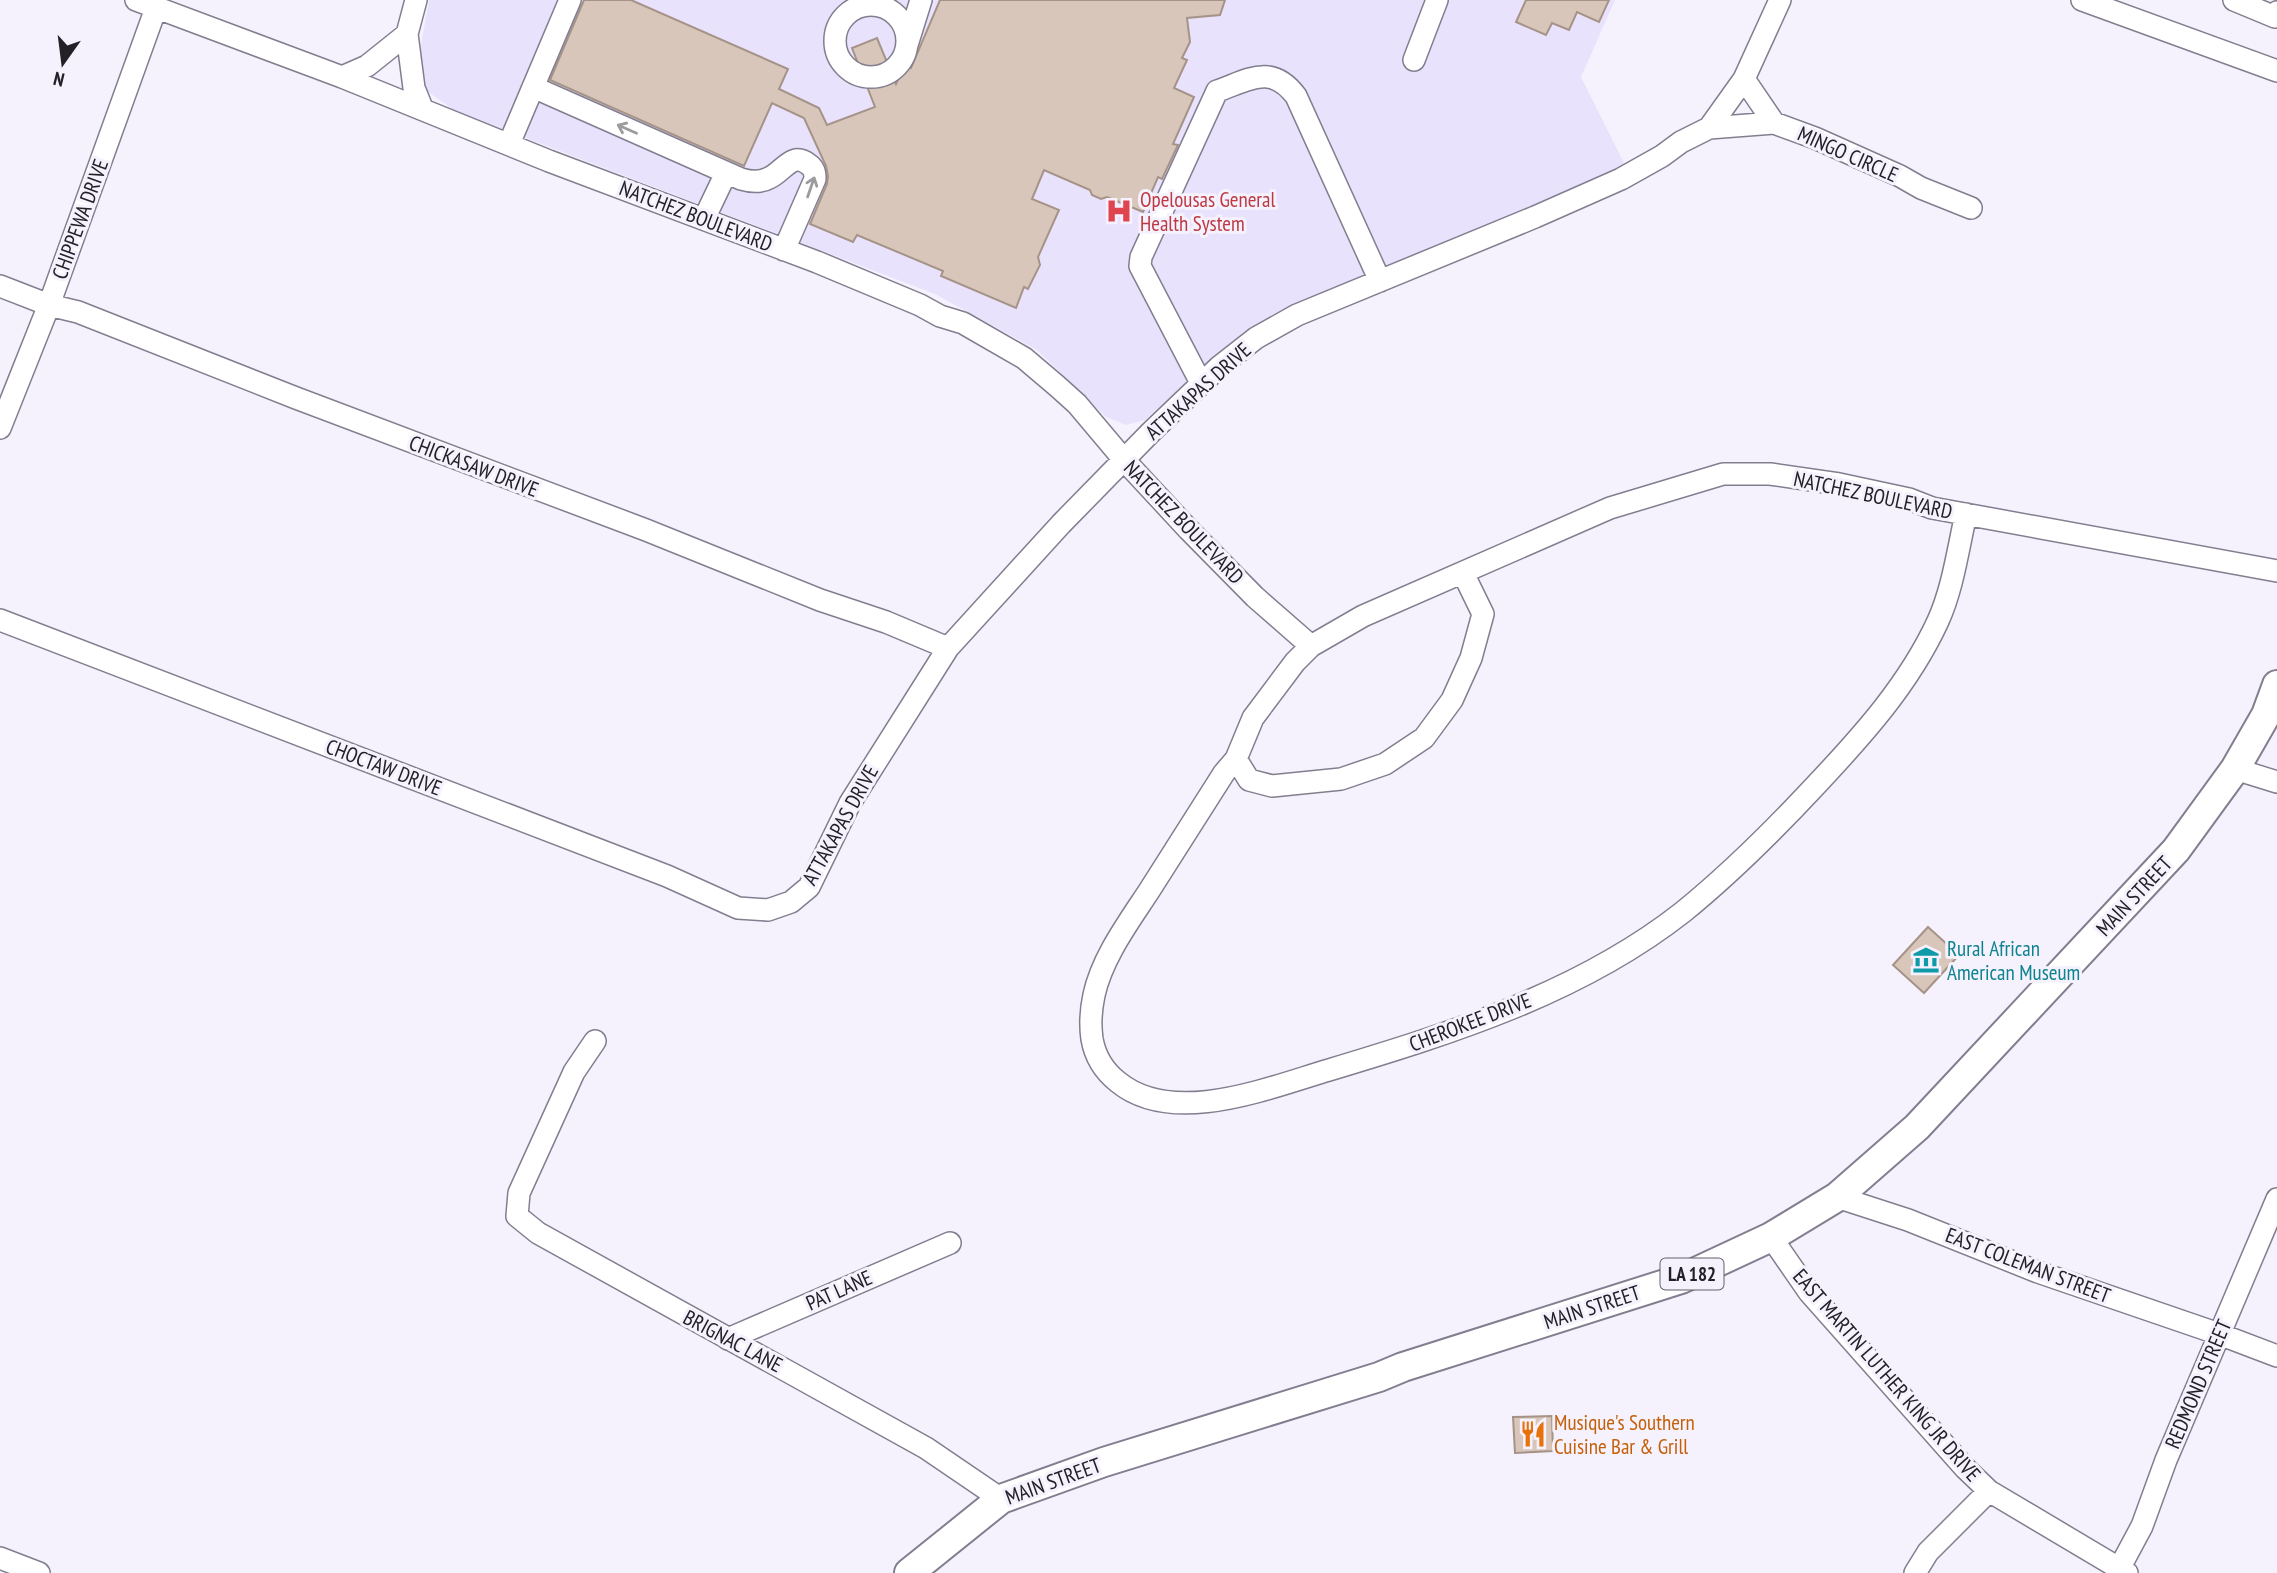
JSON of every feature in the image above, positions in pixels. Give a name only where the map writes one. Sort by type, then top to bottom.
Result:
[{"type":"main road","name":"MAIN STREET","points":[[909,1573],[1001,1499],[1104,1462],[1379,1377],[1681,1279],[1771,1237],[1837,1197],[1917,1127],[2167,860],[2206,812],[2235,769],[2266,715],[2277,685]]},
{"type":"street","name":"NATCHEZ BOULEVARD","points":[[136,0],[422,108],[963,323],[1024,358],[1077,404],[1125,461],[1255,597],[1311,646],[1363,616],[1610,508],[1723,474],[1770,474],[1839,484],[1966,514],[2277,571]]},
{"type":"street","points":[[416,0],[407,34],[414,88],[422,108]]},
{"type":"street","points":[[509,144],[570,0]]},
{"type":"street","points":[[894,14],[909,7],[915,0]]},
{"type":"street","points":[[907,45],[902,23],[894,14],[872,5],[860,7],[850,13],[841,21],[836,32],[835,44],[845,65],[865,76],[877,77],[888,73],[904,56],[921,0]]},
{"type":"street","points":[[1414,60],[1437,0]]},
{"type":"street","name":"ATTAKAPAS DRIVE","points":[[768,910],[791,902],[809,887],[850,803],[948,648],[1061,524],[1219,366],[1256,338],[1297,315],[1621,179],[1709,128],[1744,79],[1780,0]]},
{"type":"street","points":[[2082,0],[2277,71]]},
{"type":"street","points":[[2234,0],[2276,16]]},
{"type":"street","name":"CHIPPEWA DRIVE","points":[[0,428],[49,305],[156,8]]},
{"type":"street","points":[[342,77],[367,66],[407,34]]},
{"type":"street","points":[[1201,383],[1140,266],[1141,257],[1217,91],[1263,75],[1287,84],[1296,96],[1380,281]]},
{"type":"street","name":"MINGO CIRCLE","points":[[1744,79],[1774,123],[1815,138],[1921,188],[1971,208]]},
{"type":"street","points":[[533,87],[751,182],[771,178],[792,161],[799,159],[811,166],[815,179],[784,250]]},
{"type":"street","points":[[1709,128],[1774,123]]},
{"type":"street","points":[[704,219],[726,173]]},
{"type":"street","name":"CHICKASAW DRIVE","points":[[0,286],[115,326],[308,403],[646,530],[948,648]]},
{"type":"street","name":"CHEROKEE DRIVE","points":[[1311,646],[1253,718],[1236,759],[1224,773],[1123,931],[1101,973],[1094,994],[1092,1040],[1099,1062],[1114,1080],[1134,1094],[1156,1101],[1203,1102],[1250,1093],[1473,1024],[1538,996],[1642,942],[1750,854],[1847,752],[1892,698],[1918,660],[1939,618],[1966,514]]},
{"type":"street","points":[[1236,759],[1249,780],[1272,786],[1341,779],[1385,764],[1424,738],[1451,700],[1466,669],[1483,614],[1463,573]]},
{"type":"street","name":"CHOCTAW DRIVE","points":[[0,620],[667,876],[738,908],[768,910]]},
{"type":"street","points":[[2235,769],[2277,782]]},
{"type":"street","name":"BRIGNAC LANE","points":[[595,1041],[575,1072],[519,1193],[517,1216],[538,1233],[926,1448],[1001,1499]]},
{"type":"street","name":"EAST COLEMAN STREET","points":[[1837,1197],[1908,1220],[2038,1272],[2277,1356]]},
{"type":"street","name":"REDMOND STREET","points":[[2123,1571],[2166,1461],[2277,1199]]},
{"type":"street","name":"EAST MARTIN LUTHER KING JR DRIVE","points":[[1771,1237],[1809,1292],[1965,1468],[1989,1491],[2123,1571]]},
{"type":"street","name":"PAT LANE","points":[[728,1339],[950,1243]]},
{"type":"street","points":[[1915,1573],[1928,1552],[1989,1491]]},
{"type":"street","points":[[0,1558],[39,1573]]},
{"type":"shaded area","name":"Opelousas General Health System","points":[[429,0],[1615,0],[1581,77],[1626,167],[1352,280],[1249,329],[1145,420],[1126,425],[1106,417],[1037,350],[935,294],[455,111],[427,91],[421,79],[420,50]]},
{"type":"building","points":[[584,0],[631,0],[788,69],[779,89],[819,108],[827,125],[875,107],[852,48],[877,38],[896,84],[905,65],[911,68],[940,0],[1225,0],[1220,15],[1187,18],[1190,42],[1182,58],[1187,60],[1174,88],[1194,97],[1173,144],[1178,145],[1162,179],[1158,177],[1143,212],[1107,197],[1101,199],[1092,195],[1090,190],[1044,170],[1032,199],[1059,210],[1038,257],[1040,265],[1028,289],[1024,287],[1016,308],[941,276],[943,271],[857,235],[853,242],[810,224],[828,176],[804,118],[772,103],[744,166],[550,80]]},
{"type":"building","points":[[1526,0],[1609,0],[1599,22],[1577,12],[1569,30],[1552,23],[1546,35],[1516,22]]},
{"type":"building","name":"Rural African American Museum","points":[[1928,927],[1959,955],[1924,993],[1893,965]]},
{"type":"building","name":"Musique's Southern Cuisine Bar & Grill","points":[[1552,1416],[1553,1451],[1515,1453],[1513,1417]]},
{"type":"place","name":"Opelousas General Health System","points":[[1119,211]]},
{"type":"place","name":"Rural African American Museum","points":[[1926,960]]},
{"type":"place","name":"Musique's Southern Cuisine Bar & Grill","points":[[1533,1434]]}]
